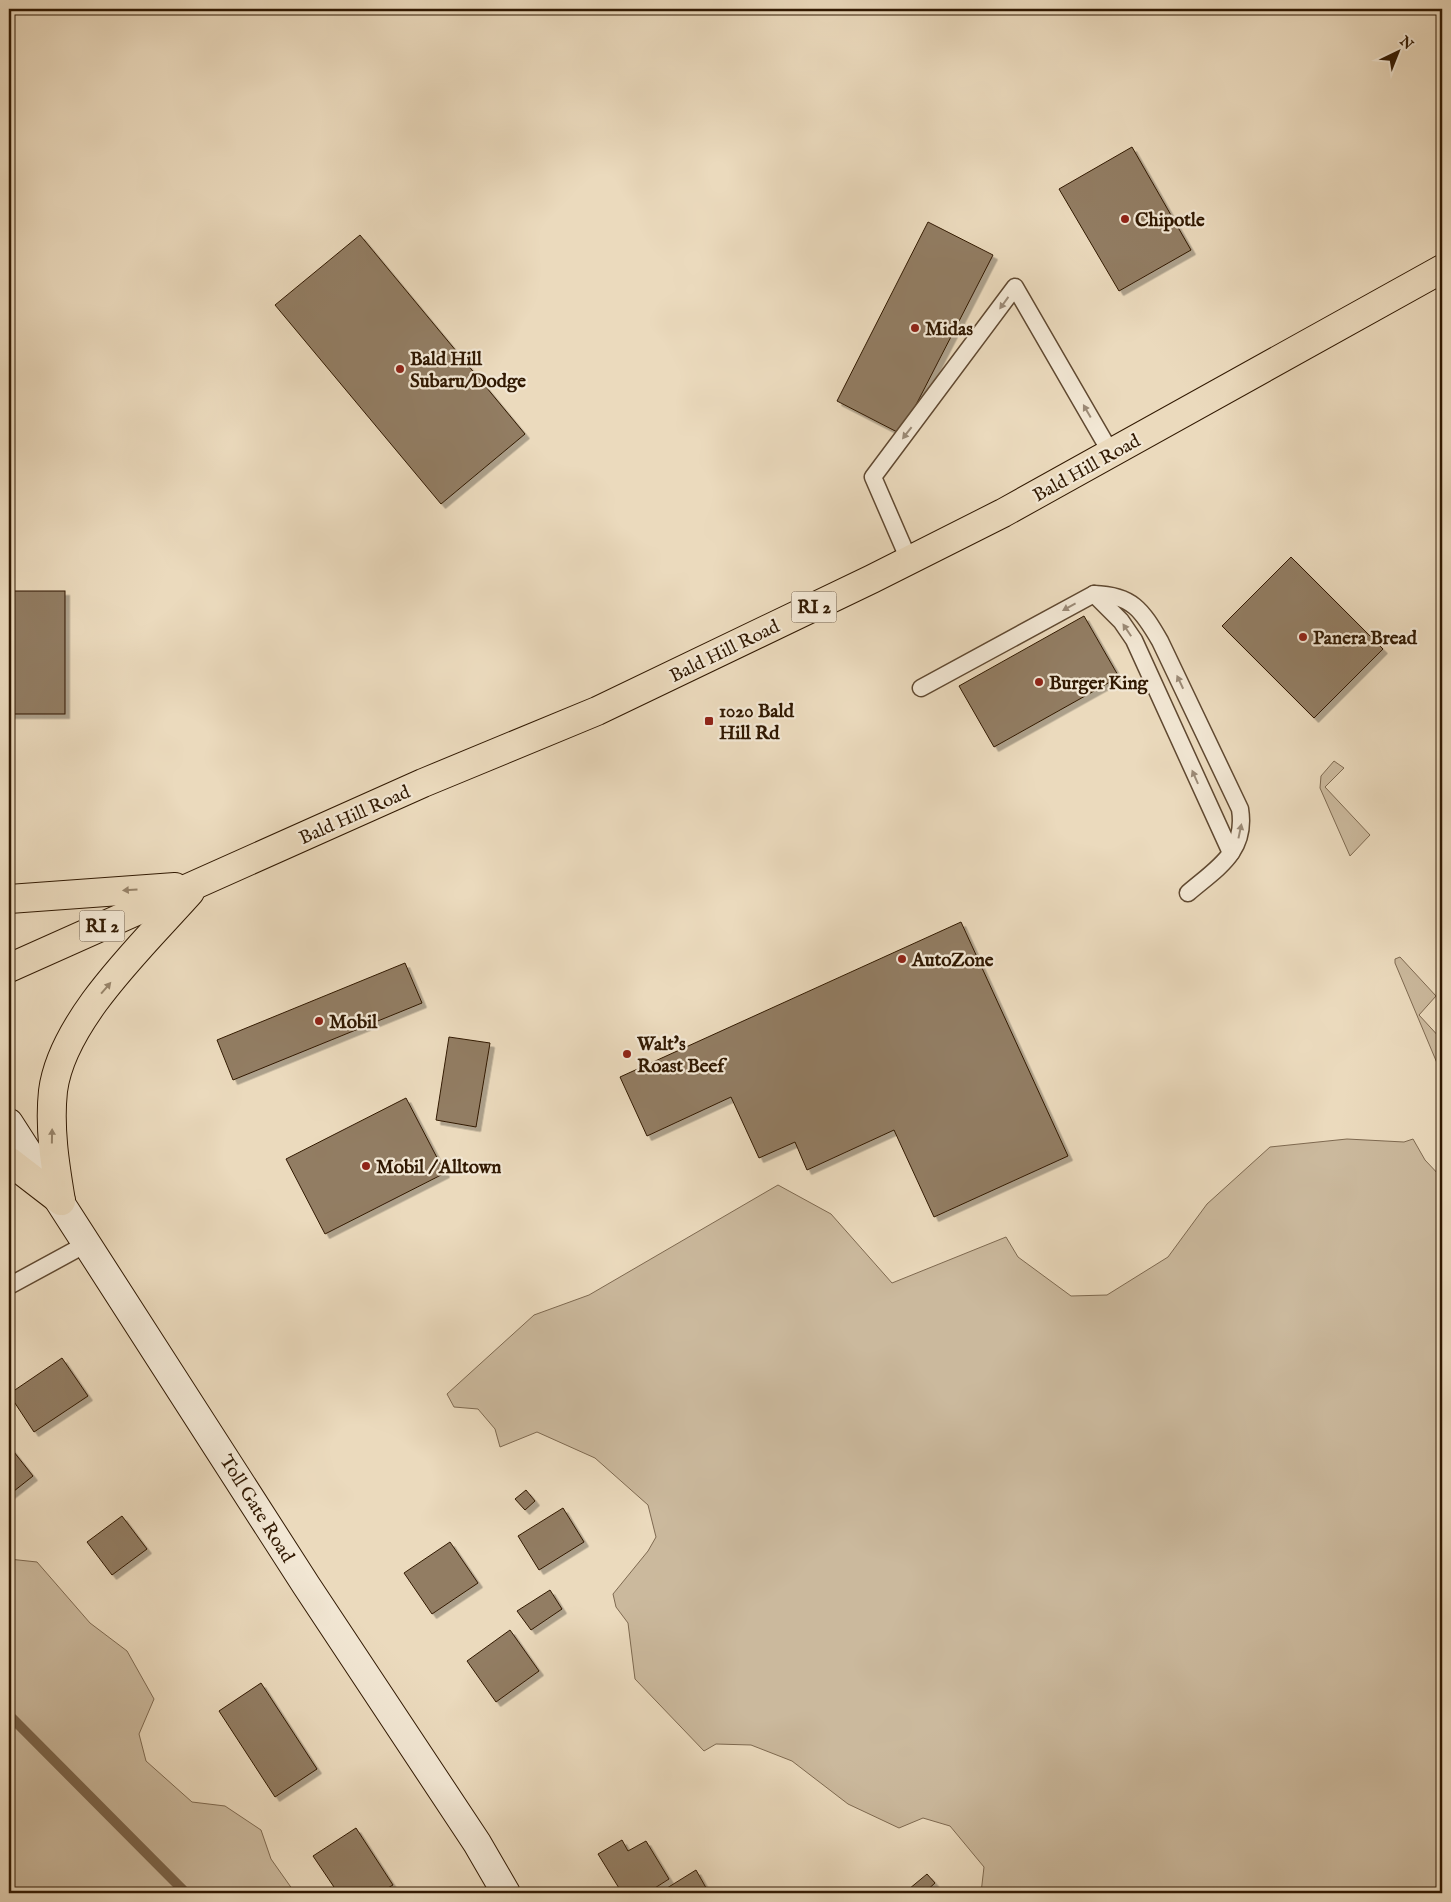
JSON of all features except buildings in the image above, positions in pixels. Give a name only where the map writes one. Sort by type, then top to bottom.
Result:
[{"type":"main road","name":"Bald Hill Road","points":[[9,968],[422,783],[597,711],[909,560],[1003,513],[1442,269]]},
{"type":"main road","points":[[9,899],[196,885]]},
{"type":"main road","points":[[61,1201],[52,1151],[54,1090],[62,1058],[88,1009],[196,885]]},
{"type":"main road","name":"Toll Gate Road","points":[[9,1123],[61,1201],[306,1585],[477,1843],[506,1893]]},
{"type":"main road","points":[[9,1161],[61,1201]]},
{"type":"lane","points":[[909,560],[873,477],[1015,287],[1111,453]]},
{"type":"lane","points":[[1094,594],[1121,621],[1134,640],[1231,852]]},
{"type":"lane","points":[[921,688],[1094,594],[1109,594],[1128,599],[1145,615],[1160,640],[1240,809],[1243,826],[1237,845],[1225,861],[1188,893]]},
{"type":"lane","points":[[9,1286],[88,1243]]},
{"type":"shaded area","points":[[1334,761],[1344,768],[1325,787],[1370,835],[1350,856],[1320,788],[1321,776]]},
{"type":"shaded area","points":[[1400,957],[1436,996],[1419,1015],[1442,1040],[1442,1069],[1437,1063],[1395,963],[1395,959]]},
{"type":"shaded area","points":[[1347,1139],[1404,1142],[1413,1139],[1425,1160],[1442,1178],[1442,1893],[981,1893],[984,1867],[950,1826],[923,1818],[899,1828],[848,1804],[792,1761],[751,1745],[716,1744],[704,1751],[635,1679],[628,1623],[616,1607],[613,1594],[648,1551],[656,1537],[648,1505],[595,1458],[537,1432],[500,1447],[495,1429],[478,1409],[454,1407],[447,1394],[534,1315],[589,1295],[778,1185],[831,1214],[892,1283],[1006,1237],[1018,1257],[1071,1296],[1107,1295],[1168,1257],[1207,1204],[1270,1147]]},
{"type":"shaded area","points":[[9,1559],[37,1562],[90,1623],[127,1651],[154,1699],[139,1734],[146,1761],[192,1802],[225,1806],[261,1830],[271,1859],[295,1893],[9,1893]]},
{"type":"waterway","points":[[9,1715],[186,1893]]},
{"type":"place","name":"Chipotle","points":[[1125,219]]},
{"type":"place","name":"Midas","points":[[915,328]]},
{"type":"place","name":"Bald Hill Subaru/Dodge","points":[[400,369]]},
{"type":"place","name":"Panera Bread","points":[[1303,637]]},
{"type":"place","name":"Burger King","points":[[1039,682]]},
{"type":"place","name":"1020 Bald Hill Rd","points":[[709,721]]},
{"type":"place","name":"AutoZone","points":[[902,959]]},
{"type":"place","name":"Mobil","points":[[319,1021]]},
{"type":"place","name":"Walt's Roast Beef","points":[[627,1054]]},
{"type":"place","name":"Mobil / Alltown","points":[[366,1166]]}]
